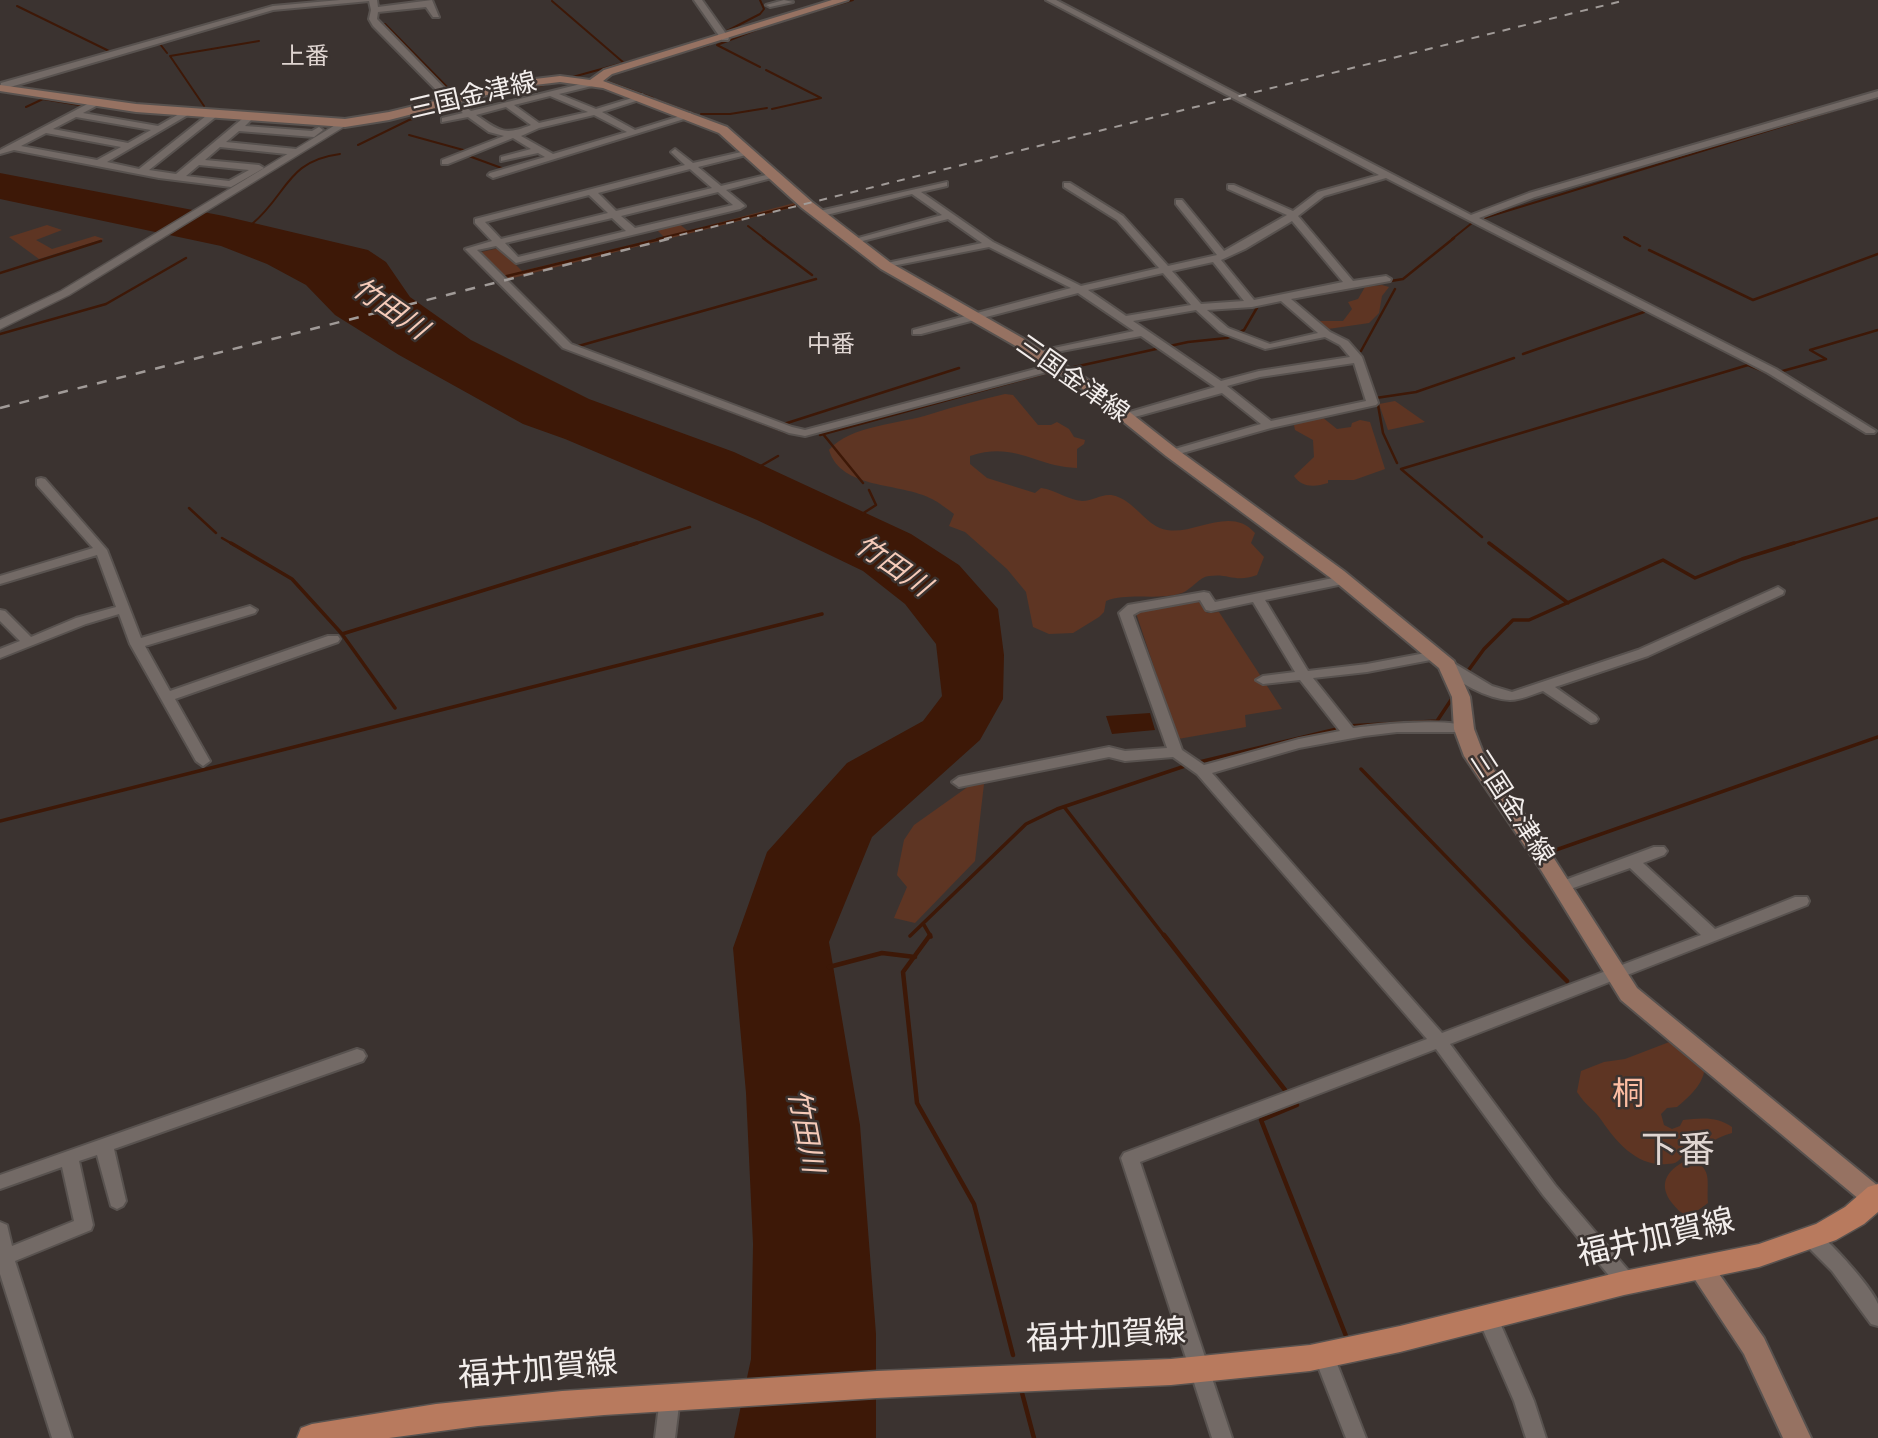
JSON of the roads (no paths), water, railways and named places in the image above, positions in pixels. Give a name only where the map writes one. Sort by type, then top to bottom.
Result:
[{"type":"main road","points":[[593,83],[608,72],[725,38],[825,2],[844,0]]},
{"type":"main road","name":"三国金津線","points":[[1,88],[95,103],[345,123],[388,117],[537,80],[560,79],[593,83],[639,97],[723,130],[818,214],[886,266],[1061,368],[1343,580],[1441,660],[1461,697],[1464,729],[1474,756],[1629,993],[1877,1196]]},
{"type":"main road","name":"福井加賀線","points":[[312,1438],[387,1422],[556,1405],[709,1394],[1199,1370],[1324,1356],[1626,1283],[1701,1269],[1812,1238],[1858,1214],[1877,1196]]},
{"type":"main road","points":[[1701,1269],[1754,1346],[1797,1438]]},
{"type":"street","points":[[1,88],[27,78],[273,8],[366,0]]},
{"type":"street","points":[[373,0],[373,19],[376,23],[452,101],[492,130],[515,136],[550,156]]},
{"type":"street","points":[[698,0],[725,38]]},
{"type":"street","points":[[770,5],[799,0]]},
{"type":"street","points":[[1050,0],[1772,372],[1870,431]]},
{"type":"street","points":[[260,2],[273,8]]},
{"type":"street","points":[[375,10],[428,2],[436,15]]},
{"type":"street","points":[[445,120],[593,83]]},
{"type":"street","points":[[552,94],[596,112],[635,133]]},
{"type":"street","points":[[1471,218],[1532,195],[1878,94]]},
{"type":"street","points":[[445,162],[537,125],[596,112],[639,97]]},
{"type":"street","points":[[3,152],[95,103]]},
{"type":"street","points":[[507,104],[537,125]]},
{"type":"street","points":[[99,163],[189,112]]},
{"type":"street","points":[[76,114],[159,129]]},
{"type":"street","points":[[142,171],[214,114]]},
{"type":"street","points":[[179,177],[251,116]]},
{"type":"street","points":[[493,176],[550,156],[690,116]]},
{"type":"street","points":[[0,325],[65,293],[345,123]]},
{"type":"street","points":[[239,128],[314,134],[319,130]]},
{"type":"street","points":[[45,130],[129,146]]},
{"type":"street","points":[[219,144],[296,152]]},
{"type":"street","points":[[13,147],[231,184],[259,168],[198,162]]},
{"type":"street","points":[[504,159],[537,150]]},
{"type":"street","points":[[675,152],[692,166],[720,189],[740,206],[516,260],[478,220],[591,192],[692,166],[747,152]]},
{"type":"street","points":[[917,332],[1080,289],[1219,257],[1242,247],[1294,216],[1321,194],[1387,175]]},
{"type":"street","points":[[774,176],[470,249],[567,346],[789,430],[805,433],[1061,368]]},
{"type":"street","points":[[818,214],[944,184]]},
{"type":"street","points":[[1067,185],[1120,218],[1198,307],[1224,330],[1279,358],[1358,359]]},
{"type":"street","points":[[1231,187],[1294,216],[1350,284]]},
{"type":"street","points":[[913,191],[990,244],[1080,289],[1160,343],[1269,425]]},
{"type":"street","points":[[591,192],[633,232]]},
{"type":"street","points":[[1179,202],[1252,304]]},
{"type":"street","points":[[854,242],[950,216]]},
{"type":"street","points":[[886,266],[990,244]]},
{"type":"street","points":[[1124,318],[1198,307],[1285,300],[1350,284],[1386,279]]},
{"type":"street","points":[[1172,453],[1269,425],[1372,403],[1358,359],[1344,342],[1326,334],[1285,300]]},
{"type":"street","points":[[1040,354],[1144,332]]},
{"type":"street","points":[[1127,416],[1220,387],[1326,334]]},
{"type":"street","points":[[41,482],[102,550],[137,644],[203,761]]},
{"type":"street","points":[[0,580],[102,550]]},
{"type":"street","points":[[1343,580],[1211,607],[1204,596],[1133,608],[1133,611],[1126,613],[1176,752],[1202,771],[1439,1041],[1549,1191],[1626,1283]]},
{"type":"street","points":[[1262,680],[1441,660],[1479,685],[1503,696],[1513,696],[1643,653],[1778,591]]},
{"type":"street","points":[[1257,598],[1303,674],[1348,732]]},
{"type":"street","points":[[0,654],[81,621],[122,609]]},
{"type":"street","points":[[137,644],[250,611]]},
{"type":"street","points":[[0,614],[30,643]]},
{"type":"street","points":[[167,696],[333,639]]},
{"type":"street","points":[[1461,697],[1479,685]]},
{"type":"street","points":[[1545,686],[1591,719]]},
{"type":"street","points":[[1202,771],[1272,750],[1348,732],[1464,729]]},
{"type":"street","points":[[959,782],[1109,752],[1125,756],[1176,752]]},
{"type":"street","points":[[1562,887],[1659,851]]},
{"type":"street","points":[[1632,861],[1712,936]]},
{"type":"street","points":[[1222,1438],[1130,1158],[1615,975],[1801,901]]},
{"type":"street","points":[[0,1182],[357,1056]]},
{"type":"street","points":[[104,1145],[117,1201]]},
{"type":"street","points":[[2,1258],[84,1225],[69,1157]]},
{"type":"street","points":[[0,1230],[2,1258],[62,1438]]},
{"type":"street","points":[[1812,1238],[1839,1265],[1878,1318]]},
{"type":"street","points":[[1487,1317],[1524,1401],[1536,1438]]},
{"type":"street","points":[[1324,1356],[1356,1438]]},
{"type":"street","points":[[665,1438],[670,1397]]},
{"type":"water","name":"竹田川","points":[[0,173],[224,216],[368,250],[386,262],[410,297],[471,340],[589,399],[734,452],[911,534],[959,565],[998,609],[1004,655],[1003,699],[980,740],[872,837],[829,942],[860,1125],[876,1334],[876,1438],[734,1438],[751,1359],[753,1244],[746,1093],[733,948],[767,852],[847,763],[923,721],[942,696],[936,644],[905,604],[863,571],[757,520],[523,424],[399,355],[335,315],[306,285],[267,264],[221,246],[0,199]]},
{"type":"water","points":[[1150,713],[1155,730],[1112,734],[1106,716]]},
{"type":"waterway","points":[[723,33],[760,14],[764,9],[760,0]]},
{"type":"waterway","points":[[760,67],[717,45],[774,23],[853,0]]},
{"type":"waterway","points":[[552,1],[624,63]]},
{"type":"waterway","points":[[17,6],[111,52]]},
{"type":"waterway","points":[[385,24],[456,96]]},
{"type":"waterway","points":[[204,106],[170,56],[259,41]]},
{"type":"waterway","points":[[149,46],[160,44],[167,53]]},
{"type":"waterway","points":[[649,62],[709,45]]},
{"type":"waterway","points":[[624,63],[663,52]]},
{"type":"waterway","points":[[569,78],[624,63]]},
{"type":"waterway","points":[[766,70],[821,98],[772,109]]},
{"type":"waterway","points":[[606,81],[653,98]]},
{"type":"waterway","points":[[358,145],[409,120],[551,83]]},
{"type":"waterway","points":[[1481,219],[1878,97]]},
{"type":"waterway","points":[[26,107],[43,99],[85,106]]},
{"type":"waterway","points":[[657,100],[695,114]]},
{"type":"waterway","points":[[701,114],[730,114],[767,108]]},
{"type":"waterway","points":[[409,135],[467,151]]},
{"type":"waterway","points":[[0,149],[22,139]]},
{"type":"waterway","points":[[252,224],[298,171],[322,158],[340,154]]},
{"type":"waterway","points":[[466,155],[507,170]]},
{"type":"waterway","points":[[657,239],[797,205]]},
{"type":"waterway","points":[[1452,239],[1472,223]]},
{"type":"waterway","points":[[748,226],[765,239]]},
{"type":"waterway","points":[[1624,237],[1628,239]]},
{"type":"waterway","points":[[503,277],[664,238]]},
{"type":"waterway","points":[[763,238],[812,275]]},
{"type":"waterway","points":[[1379,283],[1403,279],[1454,238]]},
{"type":"waterway","points":[[1625,238],[1640,246]]},
{"type":"waterway","points":[[0,273],[101,241]]},
{"type":"waterway","points":[[1649,250],[1753,300],[1878,254]]},
{"type":"waterway","points":[[0,334],[106,304],[186,258]]},
{"type":"waterway","points":[[575,347],[816,279]]},
{"type":"waterway","points":[[1361,351],[1395,289]]},
{"type":"waterway","points":[[1065,369],[1188,342],[1227,338],[1244,330],[1258,306],[1286,300]]},
{"type":"waterway","points":[[1523,354],[1644,312]]},
{"type":"waterway","points":[[1779,372],[1826,359],[1810,350],[1878,330]]},
{"type":"waterway","points":[[565,348],[785,432]]},
{"type":"waterway","points":[[1363,359],[1376,398],[1416,392],[1514,358]]},
{"type":"waterway","points":[[1482,537],[1401,469],[1748,365],[1768,373]]},
{"type":"waterway","points":[[784,424],[959,368]]},
{"type":"waterway","points":[[823,434],[1057,370]]},
{"type":"waterway","points":[[1378,405],[1383,433],[1397,463]]},
{"type":"waterway","points":[[823,434],[863,483]]},
{"type":"waterway","points":[[759,467],[778,456]]},
{"type":"waterway","points":[[862,514],[876,505],[869,490]]},
{"type":"waterway","points":[[189,508],[216,533]]},
{"type":"waterway","points":[[1788,545],[1878,518]]},
{"type":"waterway","points":[[631,545],[690,527]]},
{"type":"waterway","points":[[222,538],[234,545]]},
{"type":"waterway","points":[[231,543],[292,579],[342,634]]},
{"type":"waterway","points":[[342,634],[637,543]]},
{"type":"waterway","points":[[1492,545],[1489,543],[1568,603]]},
{"type":"waterway","points":[[1568,603],[1663,560],[1695,578],[1742,559],[1794,543]]},
{"type":"waterway","points":[[1465,675],[1484,649],[1513,620],[1529,620],[1568,603]]},
{"type":"waterway","points":[[0,821],[822,614]]},
{"type":"waterway","points":[[342,634],[395,708]]},
{"type":"waterway","points":[[1348,726],[1437,721],[1455,694]]},
{"type":"waterway","points":[[1195,763],[1341,728]]},
{"type":"waterway","points":[[1543,843],[1550,852],[1878,737]]},
{"type":"waterway","points":[[910,936],[1026,824],[1057,809],[1188,765]]},
{"type":"waterway","points":[[1361,769],[1524,937]]},
{"type":"waterway","points":[[1065,808],[1165,937]]},
{"type":"waterway","points":[[924,925],[930,935]]},
{"type":"waterway","points":[[914,957],[930,935]]},
{"type":"waterway","points":[[1164,935],[1285,1090]]},
{"type":"waterway","points":[[1522,935],[1567,981]]},
{"type":"waterway","points":[[829,967],[882,953],[914,957]]},
{"type":"waterway","points":[[914,957],[903,972],[917,1103],[974,1204],[1013,1355]]},
{"type":"waterway","points":[[1297,1105],[1261,1120],[1346,1336]]},
{"type":"waterway","points":[[1021,1389],[1034,1438]]},
{"type":"railway","points":[[664,239],[1626,0]]},
{"type":"railway","points":[[0,408],[672,238]]},
{"type":"district","name":"上番","points":[[305,58]]},
{"type":"district","name":"中番","points":[[831,346]]},
{"type":"district","name":"下番","points":[[1678,1152]]},
{"type":"park label","name":"桐","points":[[1628,1096]]}]
